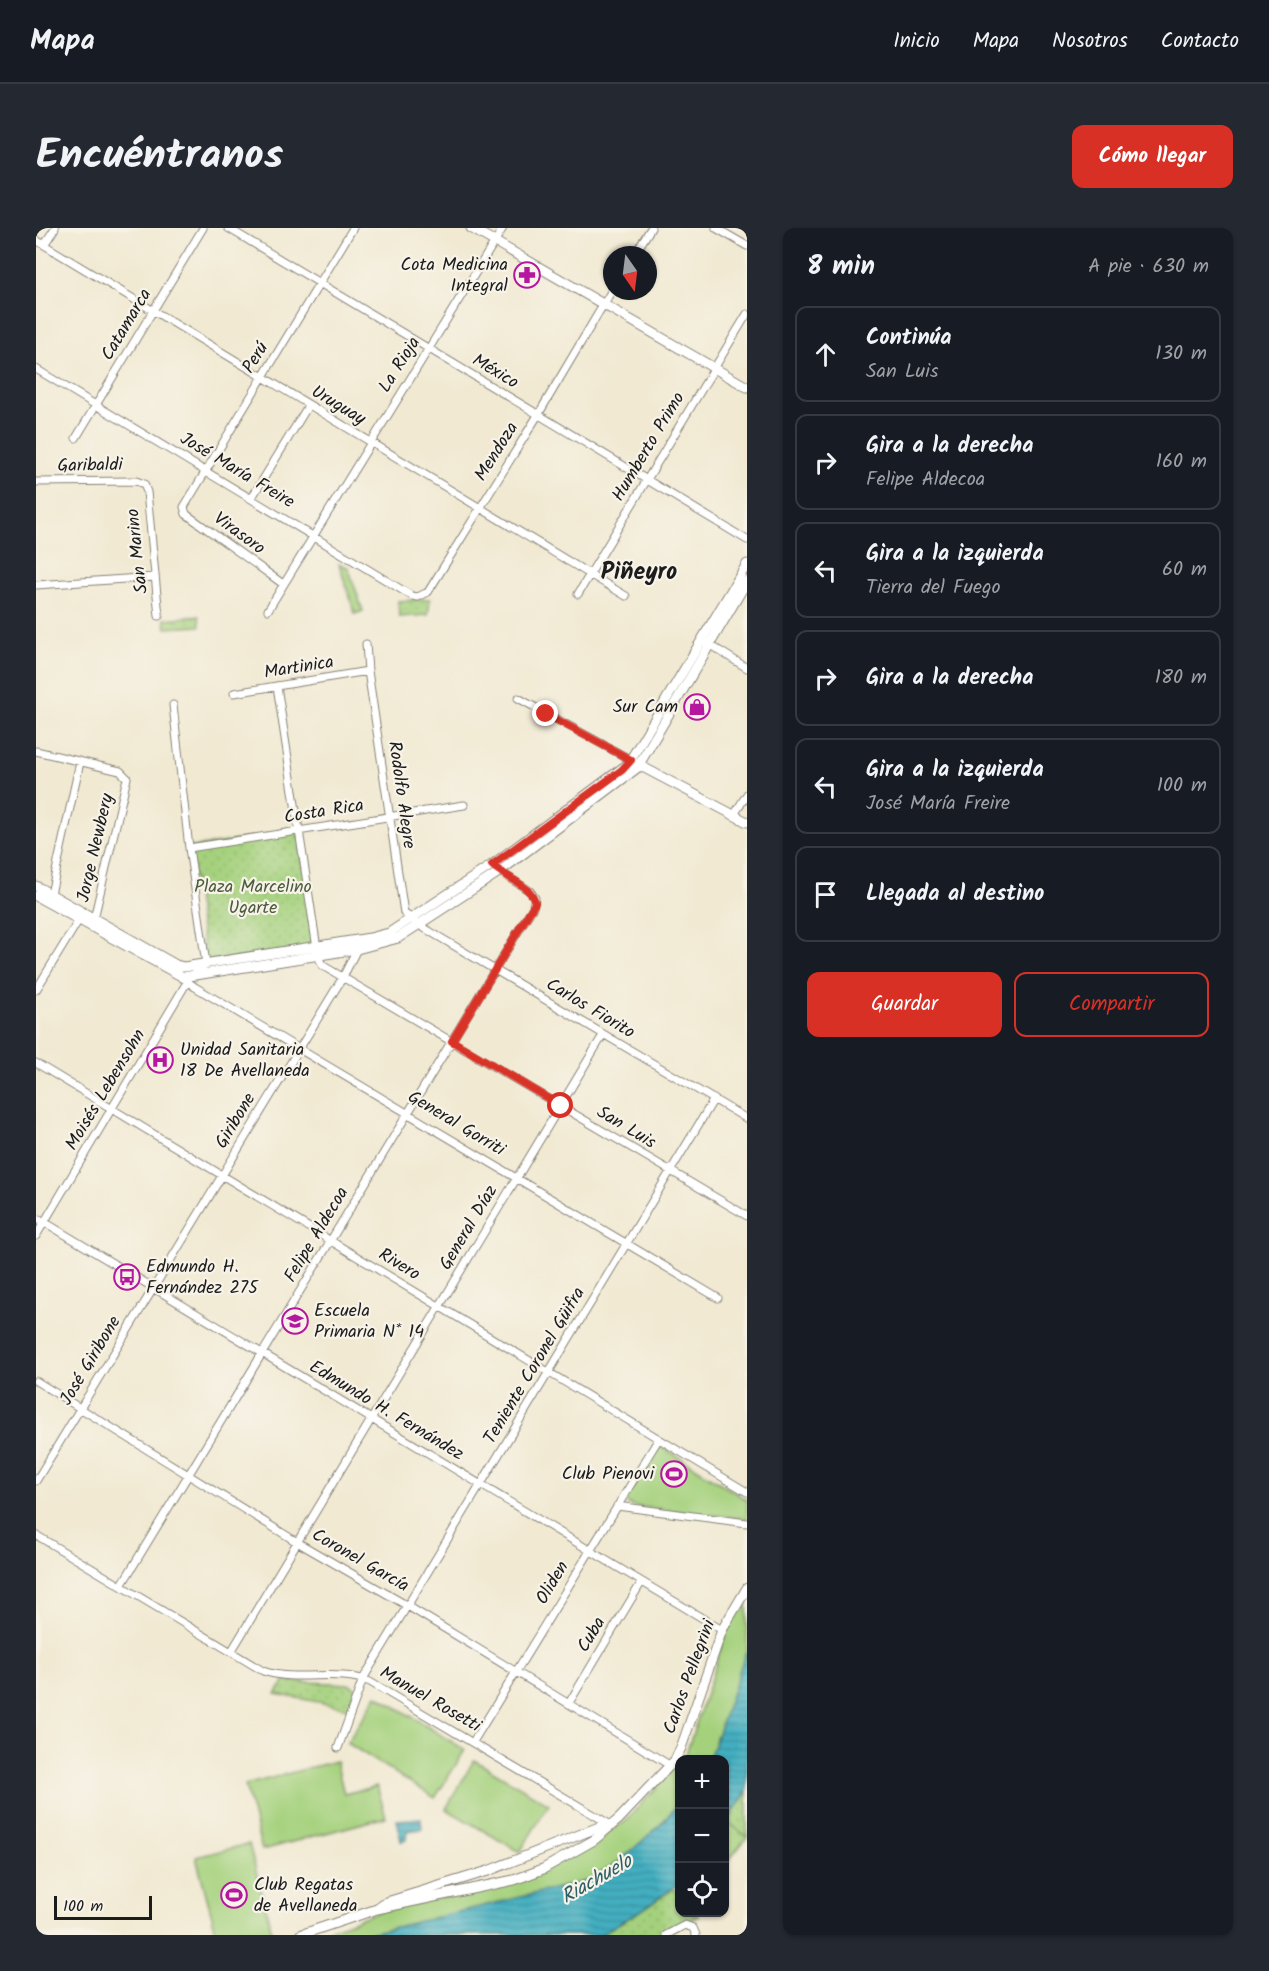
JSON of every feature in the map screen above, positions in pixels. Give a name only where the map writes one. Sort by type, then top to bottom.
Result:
[{"type":"main road","points":[[471,228],[747,387]]},
{"type":"main road","points":[[93,923],[180,966],[190,967],[317,950],[357,949],[389,942],[495,868],[635,763],[706,643],[747,564]]},
{"type":"main road","points":[[706,643],[747,582]]},
{"type":"main road","points":[[635,763],[747,822]]},
{"type":"main road","points":[[36,886],[81,916],[186,978],[389,933],[415,922]]},
{"type":"main road","points":[[36,896],[81,916]]},
{"type":"main road","name":"Carlos Pellegrini","points":[[300,1935],[377,1909],[525,1876],[543,1869],[594,1840],[619,1819],[680,1754],[722,1630],[747,1588]]},
{"type":"main road","name":"Carlos Pellegrini","points":[[377,1909],[387,1902],[488,1871],[599,1827],[610,1825]]},
{"type":"street","points":[[44,245],[55,228]]},
{"type":"street","name":"Catamarca","points":[[76,438],[203,228]]},
{"type":"street","name":"México","points":[[228,228],[646,482],[747,540]]},
{"type":"street","name":"Perú","points":[[185,504],[353,228]]},
{"type":"street","name":"La Rioja","points":[[268,610],[503,228]]},
{"type":"street","points":[[640,246],[651,228]]},
{"type":"street","points":[[716,228],[747,246]]},
{"type":"street","name":"Uruguay","points":[[36,240],[626,596]]},
{"type":"street","name":"Mendoza","points":[[423,595],[428,592],[538,415],[606,300]]},
{"type":"street","name":"Humberto Primo","points":[[578,594],[747,314]]},
{"type":"street","name":"José María Freire","points":[[36,369],[412,596],[423,595]]},
{"type":"street","points":[[251,499],[308,406]]},
{"type":"street","name":"Garibaldi","points":[[36,482],[136,481],[144,484]]},
{"type":"street","name":"San Marino","points":[[144,484],[147,492],[159,616]]},
{"type":"street","name":"Virasoro","points":[[185,504],[186,514],[283,584]]},
{"type":"street","points":[[36,585],[155,577]]},
{"type":"street","points":[[706,643],[747,668]]},
{"type":"street","name":"Rodolfo Alegre","points":[[366,644],[402,909],[415,922]]},
{"type":"street","name":"Martinica","points":[[234,693],[368,671]]},
{"type":"street","points":[[277,686],[317,950]]},
{"type":"street","points":[[518,698],[635,763]]},
{"type":"street","points":[[173,705],[189,848],[206,964]]},
{"type":"street","points":[[36,751],[80,762],[51,894]]},
{"type":"street","name":"Jorge Newbery","points":[[80,762],[120,771],[126,775],[127,782],[93,923]]},
{"type":"street","points":[[734,815],[747,794]]},
{"type":"street","name":"Costa Rica","points":[[189,848],[464,805]]},
{"type":"street","name":"Felipe Aldecoa","points":[[121,1587],[533,907],[535,898],[530,891],[495,868]]},
{"type":"street","points":[[36,990],[81,916]]},
{"type":"street","name":"Carlos Fiorito","points":[[415,922],[747,1119]]},
{"type":"street","name":"Giribone","points":[[153,1287],[343,977],[362,939]]},
{"type":"street","name":"San Luis","points":[[317,950],[322,965],[747,1215]]},
{"type":"street","name":"Moisés Lebensohn","points":[[36,1236],[113,1109],[186,978],[206,964]]},
{"type":"street","name":"General Gorriti","points":[[186,978],[298,1048],[718,1298]]},
{"type":"street","name":"General Díaz","points":[[231,1652],[603,1035]]},
{"type":"street","name":"Rivero","points":[[36,1062],[747,1492]]},
{"type":"street","name":"Teniente Coronel Güifra","points":[[338,1748],[363,1679],[714,1099]]},
{"type":"street","name":"Edmundo H. Fernández","points":[[36,1217],[722,1630]]},
{"type":"street","name":"José Giribone","points":[[36,1481],[153,1287]]},
{"type":"street","name":"Coronel García","points":[[36,1381],[297,1542],[406,1605],[670,1766]]},
{"type":"street","name":"Oliden","points":[[473,1742],[658,1440]]},
{"type":"street","points":[[617,1506],[747,1523]]},
{"type":"street","name":"Manuel Rosetti","points":[[36,1535],[270,1673],[363,1679],[610,1825]]},
{"type":"street","name":"Cuba","points":[[569,1703],[641,1582]]},
{"type":"street","points":[[666,1935],[685,1925],[690,1925],[695,1934]]},
{"type":"green space","points":[[339,564],[348,567],[363,611],[355,614]]},
{"type":"green space","points":[[430,599],[428,615],[399,617],[398,601]]},
{"type":"green space","points":[[199,616],[200,626],[166,628],[165,619]]},
{"type":"green space","name":"Plaza Marcelino Ugarte","points":[[298,831],[317,946],[206,964],[189,848]]},
{"type":"green space","name":"Club Pienovi","points":[[663,1447],[747,1500],[747,1519],[632,1506],[627,1503],[626,1499],[657,1449]]},
{"type":"green space","points":[[747,1597],[747,1649],[710,1755],[685,1755],[686,1754],[726,1633]]},
{"type":"green space","points":[[285,1681],[350,1684],[356,1688],[349,1708],[276,1694]]},
{"type":"green space","points":[[377,1695],[465,1750],[435,1798],[347,1743]]},
{"type":"green space","points":[[474,1760],[549,1804],[520,1852],[446,1809]]},
{"type":"green space","points":[[336,1761],[344,1794],[377,1786],[386,1817],[262,1850],[245,1785]]},
{"type":"green space","points":[[675,1766],[675,1808],[660,1825],[620,1861],[587,1881],[362,1935],[315,1935],[377,1912],[514,1881],[604,1835],[626,1821]]},
{"type":"green space","points":[[747,1791],[747,1837],[729,1823],[729,1818]]},
{"type":"green space","points":[[729,1823],[747,1837],[729,1860]]},
{"type":"green space","name":"Club Regatas de Avellaneda","points":[[249,1844],[272,1932],[260,1935],[217,1935],[196,1857]]},
{"type":"green space","points":[[673,1889],[675,1890],[675,1917],[698,1917],[660,1935],[599,1935]]},
{"type":"water","points":[[747,1649],[747,1791],[729,1819],[729,1755],[710,1755]]},
{"type":"water","name":"Riachuelo","points":[[675,1808],[675,1887],[642,1910],[599,1935],[362,1935],[587,1881],[620,1861],[660,1825]]},
{"type":"water","points":[[421,1818],[422,1829],[407,1831],[406,1840],[401,1841],[397,1820]]},
{"type":"place","name":"Cota Medicina Integral","points":[[527,275]]},
{"type":"place","name":"Sur Cam","points":[[697,707]]},
{"type":"place","name":"Unidad Sanitaria 18 De Avellaneda","points":[[160,1060]]},
{"type":"place","name":"Edmundo H. Fernández 275","points":[[127,1277]]},
{"type":"place","name":"Escuela Primaria N* 14","points":[[295,1321]]},
{"type":"place","name":"Club Pienovi","points":[[674,1474]]},
{"type":"place","name":"Club Regatas de Avellaneda","points":[[234,1895]]},
{"type":"district","name":"Piñeyro","points":[[639,572]]},
{"type":"route","points":[[546,714],[631,760],[622,770],[492,865],[499,872],[530,891],[535,898],[535,903],[452,1041],[561,1106]]}]
